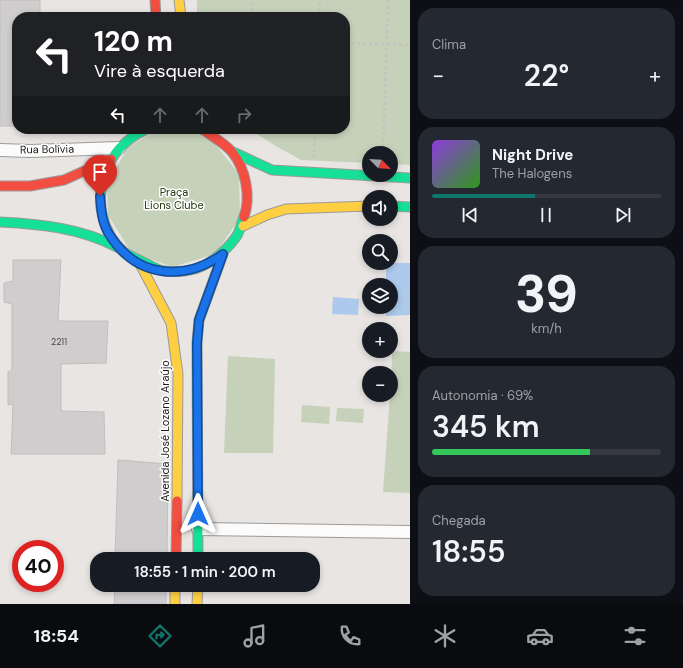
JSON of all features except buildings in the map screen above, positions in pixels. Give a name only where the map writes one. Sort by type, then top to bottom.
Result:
[{"type":"main road","points":[[155,0],[156,12]]},
{"type":"main road","points":[[179,0],[180,12]]},
{"type":"main road","points":[[120,249],[108,233],[102,215],[100,196],[103,177],[111,159],[126,134]]},
{"type":"main road","points":[[121,145],[137,134]]},
{"type":"main road","points":[[0,222],[28,223],[79,231],[101,238],[120,249],[140,264],[153,269],[168,272],[183,272],[197,268],[211,262],[223,254],[231,245],[243,226],[247,211],[248,195],[246,180],[241,166],[234,152],[216,134]]},
{"type":"main road","points":[[234,152],[272,170],[410,178]]},
{"type":"main road","points":[[0,186],[30,186],[64,180],[111,159]]},
{"type":"main road","points":[[243,226],[267,215],[286,209],[362,206]]},
{"type":"main road","points":[[398,206],[410,207]]},
{"type":"main road","points":[[198,552],[197,343],[199,320],[223,254]]},
{"type":"main road","name":"Avenida José Lozano Araújo","points":[[140,264],[171,323],[176,348],[178,374],[176,552]]},
{"type":"main road","points":[[175,592],[175,604]]},
{"type":"main road","points":[[197,604],[198,592]]},
{"type":"street","name":"Rua Bolívia","points":[[0,150],[30,151],[121,145]]},
{"type":"street","points":[[198,529],[410,532]]},
{"type":"path","points":[[253,0],[253,12]]},
{"type":"path","points":[[319,12],[320,0]]},
{"type":"path","points":[[383,146],[388,0]]},
{"type":"path","points":[[350,43],[410,45]]},
{"type":"path","points":[[314,160],[315,134]]},
{"type":"green space","points":[[197,0],[410,0],[410,165],[398,164],[398,146],[362,146],[362,163],[301,160],[257,134],[350,134],[350,12],[197,12]]},
{"type":"green space","name":"Praça Lions Clube","points":[[151,134],[200,134],[211,139],[239,174],[240,218],[215,254],[173,267],[131,252],[108,215],[107,185],[128,147]]},
{"type":"green space","points":[[398,351],[410,352],[410,493],[383,492],[389,402],[398,402],[398,366],[392,366],[392,358],[398,358]]},
{"type":"green space","points":[[228,356],[275,359],[273,453],[224,453]]},
{"type":"green space","points":[[302,405],[330,407],[329,424],[301,422]]},
{"type":"green space","points":[[337,408],[364,409],[363,423],[336,421]]},
{"type":"water","points":[[398,263],[410,263],[410,315],[386,316],[386,314],[398,314],[398,278],[386,278],[386,270],[398,270]]},
{"type":"water","points":[[333,297],[359,299],[358,315],[332,314]]},
{"type":"traffic: fast","points":[[138,134],[127,141],[116,152],[108,166],[102,184],[102,216],[110,236],[124,252],[160,270],[187,271],[196,269],[216,258],[227,248],[237,235],[244,217]]},
{"type":"traffic: fast","points":[[233,152],[272,170],[410,178]]},
{"type":"traffic: fast","points":[[398,206],[410,207]]},
{"type":"traffic: fast","points":[[0,222],[30,224],[75,231],[89,235],[117,247]]},
{"type":"traffic: fast","points":[[198,552],[197,343],[199,320],[223,254]]},
{"type":"traffic: slow","points":[[179,0],[180,12]]},
{"type":"traffic: slow","points":[[243,226],[267,215],[286,209],[362,206]]},
{"type":"traffic: slow","points":[[140,264],[171,323],[178,374],[177,501]]},
{"type":"traffic: slow","points":[[175,592],[175,604]]},
{"type":"traffic: slow","points":[[197,604],[198,592]]},
{"type":"traffic: jam","points":[[155,0],[156,12]]},
{"type":"traffic: jam","points":[[209,134],[232,152],[241,167],[247,192],[244,217]]},
{"type":"traffic: jam","points":[[0,186],[30,186],[64,180],[111,159]]},
{"type":"traffic: jam","points":[[176,552],[177,501]]},
{"type":"route","points":[[100,196],[102,215],[108,233],[120,249],[140,264],[153,269],[168,272],[183,272],[211,262],[223,254],[205,299],[199,320],[197,343],[199,375],[198,514]]}]
